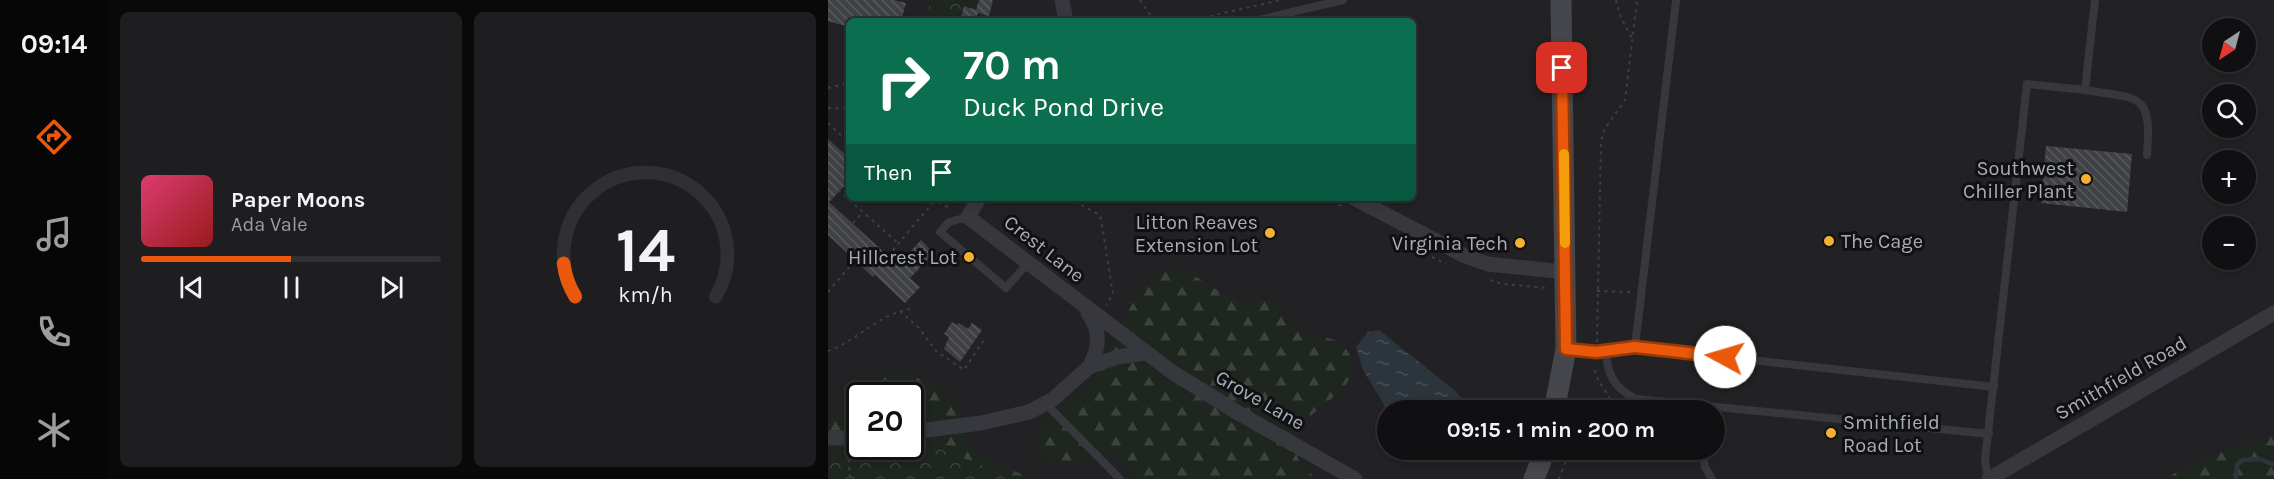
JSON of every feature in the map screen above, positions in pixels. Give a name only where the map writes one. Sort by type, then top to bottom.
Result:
[{"type":"street","points":[[1062,0],[1065,18]]},
{"type":"street","points":[[1556,400],[1566,349],[1561,0]]},
{"type":"street","points":[[968,217],[978,201]]},
{"type":"street","points":[[1360,201],[1465,256],[1488,264],[1566,272]]},
{"type":"street","name":"Crest Lane","points":[[968,217],[1083,306]]},
{"type":"street","points":[[1083,306],[1093,319],[1099,334],[1097,350],[1089,368]]},
{"type":"street","name":"Grove Lane","points":[[1083,306],[1145,353],[1240,414],[1355,479]]},
{"type":"street","name":"Smithfield Road","points":[[1988,479],[2274,313]]},
{"type":"street","points":[[924,430],[990,421],[1029,412],[1046,404],[1089,368],[1118,357],[1145,353]]},
{"type":"street","points":[[828,438],[846,438]]},
{"type":"street","points":[[1534,479],[1541,460]]},
{"type":"lane","points":[[1267,18],[1343,0]]},
{"type":"lane","points":[[1635,347],[1676,0]]},
{"type":"lane","points":[[2085,90],[2096,0]]},
{"type":"lane","points":[[1988,479],[1985,460],[2027,84],[2133,98],[2144,107],[2149,118],[2147,155]]},
{"type":"lane","points":[[968,217],[949,222],[940,232],[1006,288],[1028,263]]},
{"type":"lane","points":[[1566,349],[1606,351],[1635,347],[1994,387]]},
{"type":"lane","points":[[1606,351],[1608,373],[1614,384],[1624,393],[1643,400]]},
{"type":"lane","points":[[1046,404],[1120,479]]},
{"type":"lane","points":[[1725,411],[1989,434]]},
{"type":"lane","points":[[1704,460],[1712,479]]},
{"type":"path","points":[[1140,0],[1152,18]]},
{"type":"path","points":[[1202,18],[1281,0]]},
{"type":"path","points":[[1616,0],[1620,18],[1633,40]]},
{"type":"path","points":[[1597,342],[1601,141],[1604,129],[1625,100],[1637,0]]},
{"type":"path","points":[[828,88],[846,84]]},
{"type":"path","points":[[828,108],[846,109]]},
{"type":"path","points":[[828,123],[843,137],[846,135]]},
{"type":"path","points":[[838,190],[846,196]]},
{"type":"path","points":[[852,201],[898,243]]},
{"type":"path","points":[[888,256],[931,201]]},
{"type":"path","points":[[936,201],[953,209]]},
{"type":"path","points":[[1074,201],[1098,213],[1102,223],[1113,294],[1098,317]]},
{"type":"path","points":[[853,224],[863,212]]},
{"type":"path","points":[[828,292],[855,260]]},
{"type":"path","points":[[1597,291],[1623,292]]},
{"type":"path","points":[[828,351],[848,342],[882,317],[910,309]]},
{"type":"path","points":[[900,311],[919,328],[936,351],[964,370],[986,337]]},
{"type":"path","points":[[1595,370],[1597,381],[1610,400]]},
{"type":"path","points":[[850,479],[851,460]]},
{"type":"path","points":[[1559,479],[1566,460]]},
{"type":"shaded area","name":"Virginia Tech","points":[[828,0],[2274,0],[2274,479],[828,479]]},
{"type":"green space","points":[[931,0],[979,0],[976,10],[964,7],[962,18],[926,18]]},
{"type":"green space","points":[[1173,270],[1192,275],[1233,299],[1251,303],[1266,300],[1274,302],[1279,306],[1287,321],[1296,329],[1309,335],[1332,339],[1347,350],[1352,363],[1350,376],[1335,396],[1304,423],[1295,447],[1297,457],[1318,479],[1136,479],[1124,465],[1107,457],[1059,462],[1043,457],[1038,450],[1037,438],[1040,428],[1096,379],[1135,299],[1158,275]]},
{"type":"green space","points":[[903,372],[920,379],[936,388],[956,408],[969,441],[978,453],[990,461],[1032,479],[828,479],[828,420],[846,414],[846,460],[924,460],[924,382],[872,382],[879,376]]},
{"type":"green space","points":[[2274,432],[2274,476],[2269,479],[2164,479],[2207,457],[2265,438]]},
{"type":"green space","points":[[924,444],[1021,479],[828,479],[828,445],[846,445],[846,460],[924,460]]},
{"type":"water","points":[[1379,330],[1464,400],[1381,400],[1363,370],[1356,347],[1368,332]]},
{"type":"building","points":[[828,0],[894,0],[906,3],[902,18],[846,18],[846,26],[828,21]]},
{"type":"building","points":[[979,0],[993,0],[989,16],[978,13],[976,18],[961,18],[964,6],[976,10]]},
{"type":"building","points":[[828,139],[846,155],[846,184],[829,202],[898,265],[921,240],[934,253],[910,278],[920,287],[905,303],[828,235]]},
{"type":"building","name":"Southwest Chiller Plant","points":[[2046,146],[2132,154],[2127,212],[2041,203]]},
{"type":"building","points":[[952,322],[957,325],[959,323],[968,329],[972,323],[982,330],[960,362],[944,349],[949,337],[944,334]]},
{"type":"waterway","points":[[2236,479],[2237,465],[2242,460],[2260,459],[2274,465]]},
{"type":"slow traffic","points":[[1564,154],[1565,243]]},
{"type":"place","name":"Southwest Chiller Plant","points":[[2086,179]]},
{"type":"place","name":"Litton Reaves Extension Lot","points":[[1270,233]]},
{"type":"place","name":"The Cage","points":[[1829,241]]},
{"type":"place","name":"Virginia Tech","points":[[1520,243]]},
{"type":"place","name":"Hillcrest Lot","points":[[969,257]]},
{"type":"place","name":"Smithfield Road Lot","points":[[1831,433]]},
{"type":"route","points":[[1562,68],[1566,349],[1596,352],[1635,347],[1725,357]]}]
